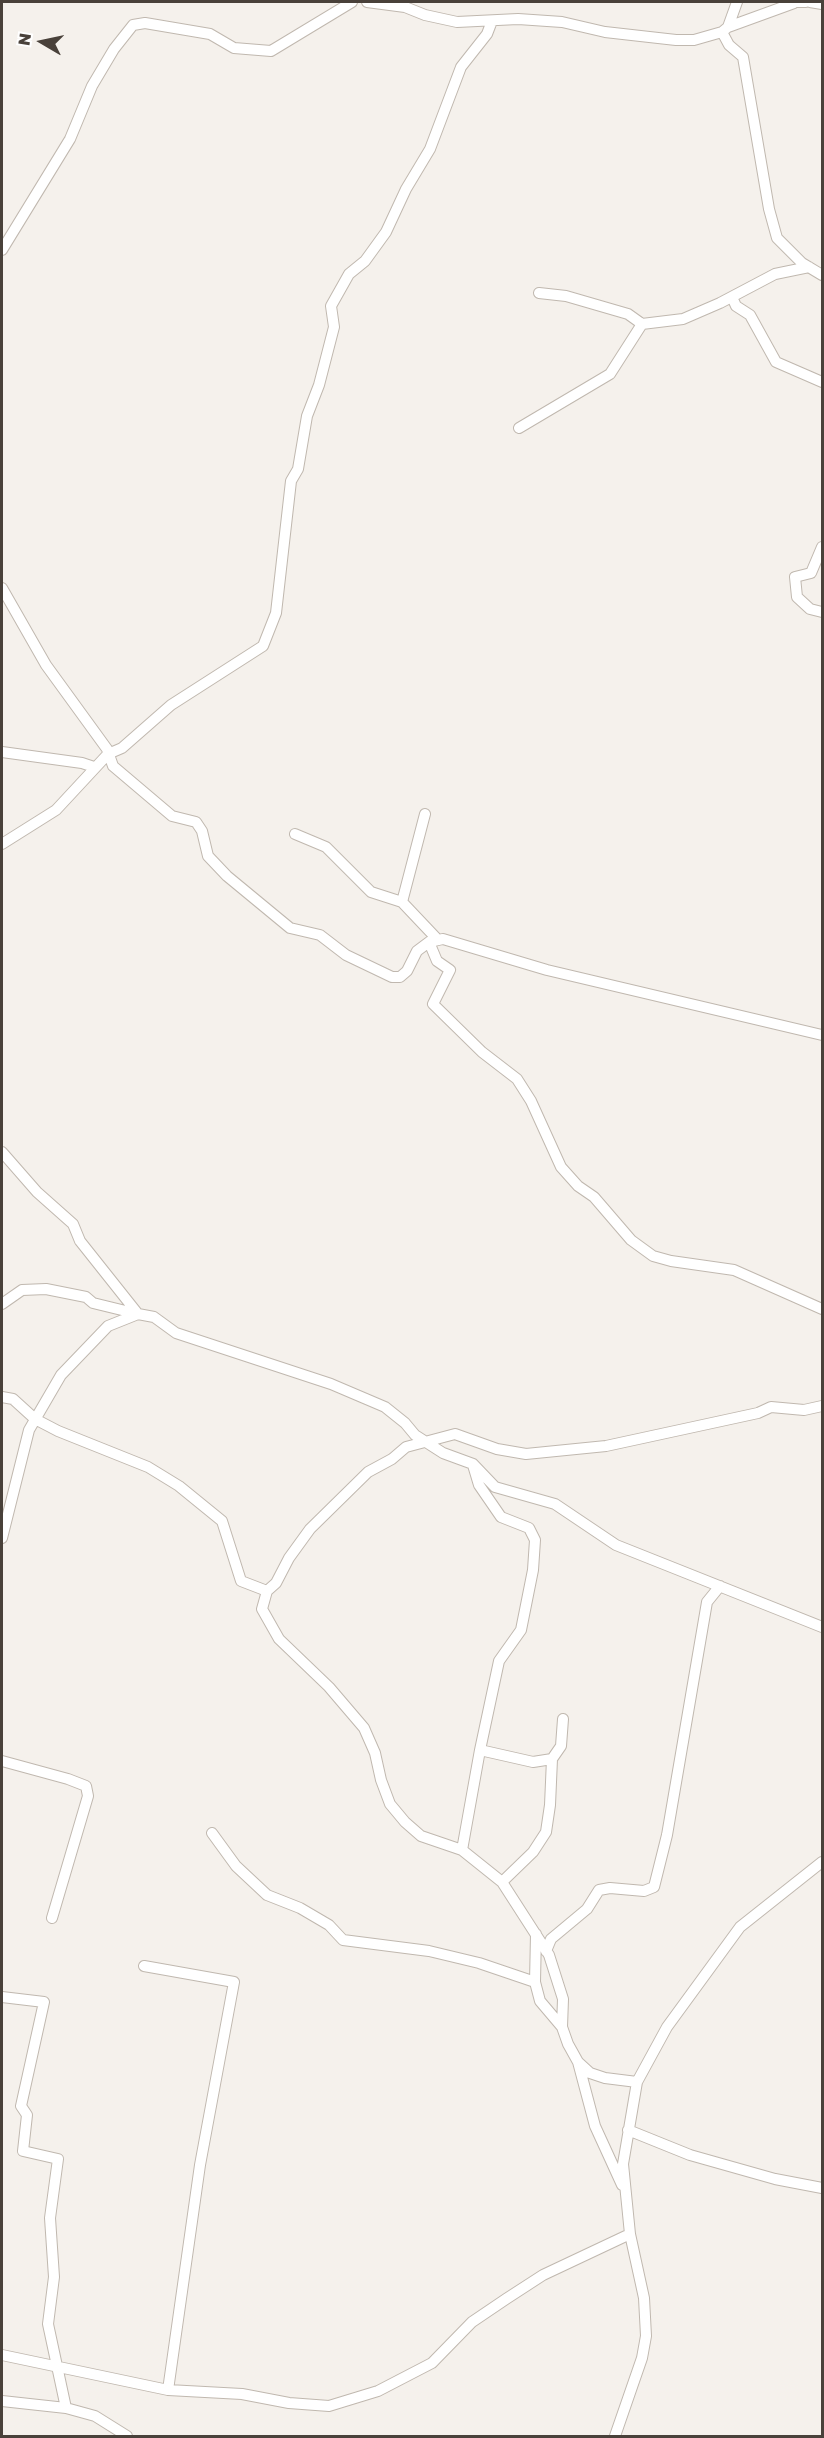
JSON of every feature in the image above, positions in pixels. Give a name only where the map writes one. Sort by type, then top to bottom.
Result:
[{"type":"street","points":[[2,250],[70,139],[92,86],[114,49],[133,25],[145,23],[210,34],[234,48],[271,51],[352,2]]},
{"type":"street","points":[[367,2],[405,7],[425,15],[457,22],[562,22],[605,32],[676,40],[694,40],[797,2]]},
{"type":"street","points":[[736,2],[725,30],[729,45],[743,57],[769,209],[777,238],[809,267],[822,275]]},
{"type":"street","points":[[810,2],[822,4]]},
{"type":"street","points":[[2,844],[56,810],[108,754],[122,748],[171,705],[263,646],[276,613],[291,481],[298,469],[307,416],[319,385],[334,327],[331,306],[349,274],[365,261],[386,232],[406,189],[430,149],[461,67],[487,34],[492,21]]},
{"type":"street","points":[[539,293],[566,296],[628,314],[642,324],[683,319],[775,274],[809,267]]},
{"type":"street","points":[[732,297],[736,306],[750,315],[776,362],[822,382]]},
{"type":"street","points":[[519,428],[610,374],[642,324]]},
{"type":"street","points":[[822,547],[811,573],[795,577],[797,597],[810,609],[822,612]]},
{"type":"street","points":[[2,588],[46,665],[87,719],[113,766],[172,816],[196,822],[202,831],[208,856],[226,876],[290,928],[320,935],[346,955],[392,977],[400,977],[407,971],[417,951],[433,941],[443,939],[547,970],[822,1035]]},
{"type":"street","points":[[2,752],[82,763],[94,767]]},
{"type":"street","points":[[402,902],[425,814]]},
{"type":"street","points":[[295,834],[326,848],[370,892],[402,902],[433,941],[437,961],[450,970],[433,1004],[482,1052],[517,1079],[531,1101],[561,1167],[578,1186],[594,1197],[631,1240],[653,1256],[671,1261],[734,1270],[822,1309]]},
{"type":"street","points":[[2,1152],[37,1192],[73,1224],[80,1240],[138,1314]]},
{"type":"street","points":[[2,1304],[22,1290],[46,1289],[86,1297],[93,1303],[154,1317],[176,1333],[331,1384],[385,1407],[443,1453],[473,1464],[495,1487],[555,1504],[616,1545],[778,1610],[813,1621],[822,1627]]},
{"type":"street","points":[[2,1538],[29,1430],[61,1375],[108,1326],[138,1314]]},
{"type":"street","points":[[2,1397],[13,1399],[36,1419],[87,1444],[148,1467],[179,1486],[222,1521],[241,1581],[267,1591]]},
{"type":"street","points":[[562,2027],[563,1999],[546,1951],[502,1882],[462,1850],[421,1836],[390,1804],[381,1780],[375,1753],[364,1728],[329,1686],[298,1659],[268,1623],[262,1609],[267,1591],[276,1583],[289,1558],[310,1529],[368,1472],[392,1459],[406,1447],[455,1434],[497,1449],[525,1454],[606,1446],[758,1413],[771,1407],[804,1410],[822,1406]]},
{"type":"street","points":[[462,1850],[499,1661],[521,1630],[533,1570],[535,1540],[529,1528],[501,1517],[479,1485],[473,1464]]},
{"type":"street","points":[[546,1951],[551,1939],[587,1909],[598,1890],[610,1888],[644,1891],[654,1887],[667,1834],[707,1602],[720,1586]]},
{"type":"street","points":[[502,1882],[533,1851],[546,1832],[552,1759],[561,1746],[563,1719]]},
{"type":"street","points":[[480,1750],[533,1762],[552,1759]]},
{"type":"street","points":[[2,1761],[86,1786],[88,1796],[52,1918]]},
{"type":"street","points":[[212,1833],[236,1866],[267,1895],[300,1908],[329,1925],[343,1941],[429,1951],[479,1963],[535,1982]]},
{"type":"street","points":[[615,2436],[642,2358],[646,2336],[644,2298],[630,2234],[623,2164],[637,2082],[667,2027],[740,1927],[822,1862]]},
{"type":"street","points":[[536,1934],[535,1982],[540,2001],[562,2027],[578,2062],[595,2126],[624,2191]]},
{"type":"street","points":[[144,1966],[234,1982],[200,2165],[168,2390]]},
{"type":"street","points":[[2,1997],[44,2002],[21,2106],[27,2115],[23,2151],[58,2159],[50,2218],[54,2277],[48,2324],[66,2408]]},
{"type":"street","points":[[578,2062],[590,2073],[605,2078],[637,2082]]},
{"type":"street","points":[[628,2130],[690,2154],[775,2179],[822,2188]]},
{"type":"street","points":[[2,2355],[55,2364],[168,2390],[242,2394],[289,2403],[329,2406],[378,2391],[432,2363],[472,2322],[543,2275],[630,2234]]},
{"type":"street","points":[[2,2400],[66,2408],[95,2416],[127,2436]]}]
